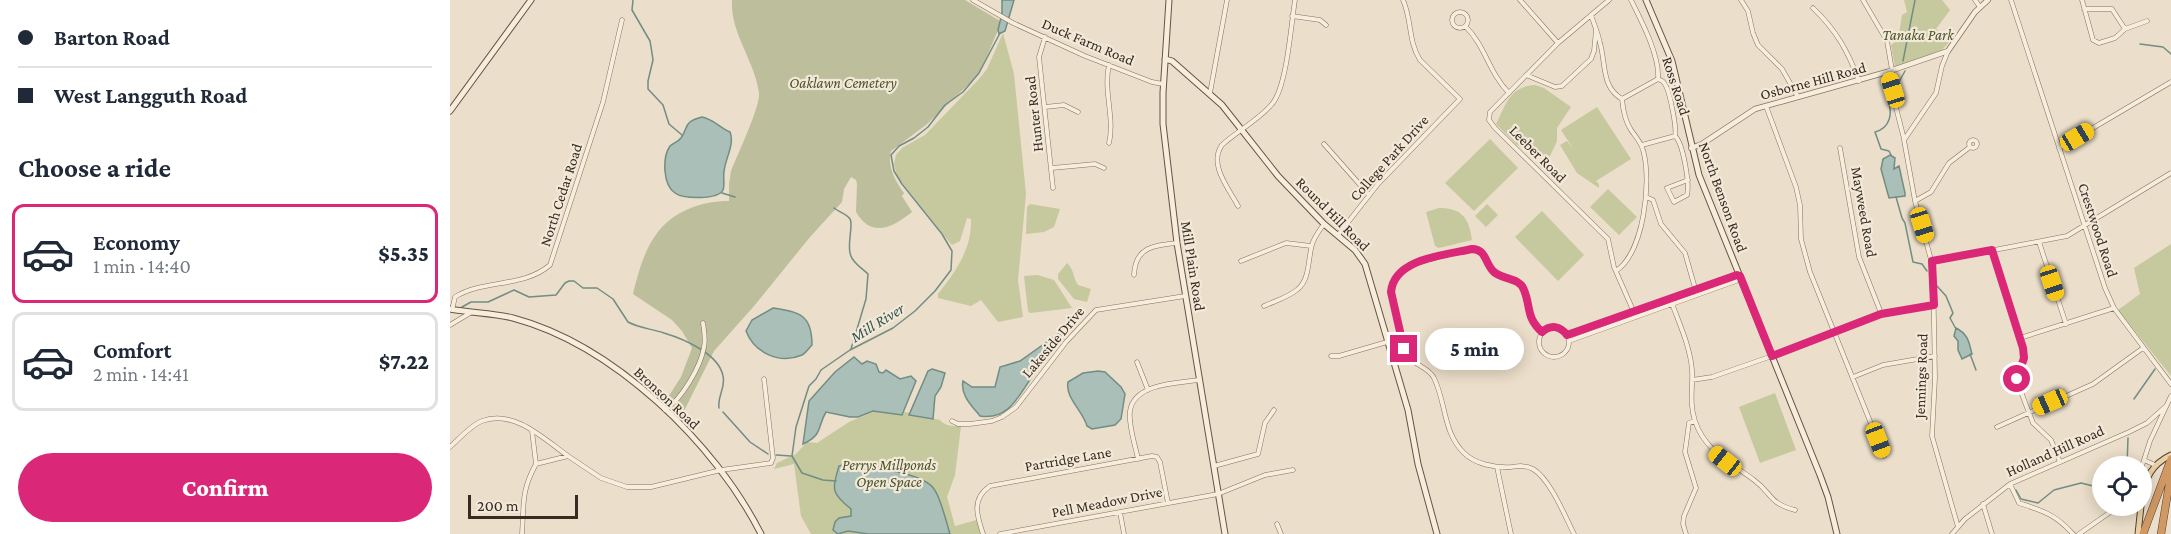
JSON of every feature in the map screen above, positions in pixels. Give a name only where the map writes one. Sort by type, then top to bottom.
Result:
[{"type":"highway","points":[[2143,534],[2171,457]]},
{"type":"highway","points":[[2161,534],[2171,473]]},
{"type":"main road","points":[[450,111],[531,0]]},
{"type":"main road","name":"Mill Plain Road","points":[[1169,0],[1163,84],[1163,124],[1185,296],[1225,534]]},
{"type":"main road","name":"North Benson Road","points":[[1646,0],[1672,62],[1699,175],[1828,497],[1837,534]]},
{"type":"main road","name":"Round Hill Road","points":[[1165,59],[1172,61],[1222,105],[1278,176],[1324,224],[1355,250],[1365,264],[1410,417],[1418,464],[1437,534]]},
{"type":"main road","name":"Bronson Road","points":[[451,309],[513,318],[568,340],[628,375],[668,412],[721,470],[761,534]]},
{"type":"main road","points":[[2152,470],[2155,465],[2171,457]]},
{"type":"main road","points":[[2138,534],[2140,516]]},
{"type":"street","name":"Duck Farm Road","points":[[973,0],[996,14],[1045,37],[1109,65],[1163,84]]},
{"type":"street","points":[[1210,93],[1227,0]]},
{"type":"street","points":[[1239,206],[1216,160],[1222,145],[1268,108],[1277,97],[1295,0]]},
{"type":"street","name":"College Park Drive","points":[[1338,235],[1369,195],[1460,99],[1420,60],[1412,44],[1403,0]]},
{"type":"street","points":[[1520,0],[1558,43]]},
{"type":"street","name":"Leeber Road","points":[[1609,0],[1558,43],[1490,112],[1490,123],[1605,234],[1611,243],[1616,271],[1636,317]]},
{"type":"street","name":"Ross Road","points":[[1631,0],[1647,29],[1658,68],[1658,79],[1667,89],[1676,129],[1675,136],[1680,141],[1688,180]]},
{"type":"street","points":[[1741,0],[1748,11],[1758,45],[1782,69],[1798,97]]},
{"type":"street","name":"Jennings Road","points":[[1863,0],[1887,41],[1893,92],[1915,201],[1932,261],[1935,356],[1932,436],[1955,531]]},
{"type":"street","points":[[1975,0],[1980,7]]},
{"type":"street","points":[[1904,140],[1935,93],[1948,51],[1980,7],[1988,0]]},
{"type":"street","name":"Crestwood Road","points":[[2011,0],[2105,288],[2114,308],[2171,384]]},
{"type":"street","points":[[2082,0],[2093,40],[2098,43],[2115,38],[2125,29],[2147,21]]},
{"type":"street","points":[[1813,8],[1831,25],[1847,52],[1859,81]]},
{"type":"street","points":[[2084,9],[2112,9],[2125,29]]},
{"type":"street","points":[[1463,13],[1467,16],[1466,26],[1460,28],[1453,25],[1452,18],[1455,14],[1463,13]]},
{"type":"street","points":[[1591,15],[1602,50],[1607,80],[1614,94],[1622,99]]},
{"type":"street","points":[[1293,16],[1320,20],[1326,25]]},
{"type":"street","name":"North Cedar Road","points":[[451,309],[455,297],[466,290],[531,278],[550,265],[603,102],[622,20]]},
{"type":"street","points":[[1466,26],[1477,40],[1494,75],[1509,93]]},
{"type":"street","points":[[1526,75],[1555,87],[1562,86],[1591,59],[1596,30]]},
{"type":"street","name":"Hunter Road","points":[[1045,37],[1039,57],[1053,188]]},
{"type":"street","name":"Osborne Hill Road","points":[[1691,148],[1702,144],[1755,109],[1859,81],[1948,51]]},
{"type":"street","points":[[1109,65],[1107,83],[1112,135],[1109,143]]},
{"type":"street","points":[[1622,99],[1658,79]]},
{"type":"street","points":[[2059,148],[2171,82]]},
{"type":"street","points":[[1616,271],[1627,261],[1635,246],[1646,197],[1646,167],[1642,145],[1628,125],[1623,112],[1622,99]]},
{"type":"street","points":[[1045,107],[1064,105],[1078,112]]},
{"type":"street","points":[[1766,106],[1796,187],[1800,205],[1800,233],[1804,253],[1884,456]]},
{"type":"street","points":[[1642,145],[1675,136]]},
{"type":"street","points":[[1324,144],[1369,195]]},
{"type":"street","points":[[1915,201],[1930,192],[1949,163],[1970,147]]},
{"type":"street","name":"Mayweed Road","points":[[1840,148],[1859,257],[1881,314]]},
{"type":"street","points":[[1052,168],[1095,164],[1104,168]]},
{"type":"street","points":[[1932,261],[2067,236],[2171,173]]},
{"type":"street","points":[[1688,180],[1687,195],[1679,201],[1672,201],[1667,188],[1688,180]]},
{"type":"street","points":[[1646,197],[1653,200],[1661,224],[1686,253],[1697,295]]},
{"type":"street","points":[[1264,306],[1299,288],[1306,276],[1311,246],[1324,224]]},
{"type":"street","points":[[2039,242],[2066,324]]},
{"type":"street","points":[[1134,275],[1136,262],[1145,250],[1177,243]]},
{"type":"street","points":[[1241,261],[1286,243],[1311,246]]},
{"type":"street","points":[[1542,332],[1531,319],[1521,285],[1494,272],[1485,256],[1477,249],[1409,265],[1398,275],[1392,286],[1391,292],[1404,349],[1408,357],[1431,373],[1439,391],[1452,438],[1461,451],[1473,460],[1497,466],[1522,466],[1537,472],[1554,495],[1574,534]]},
{"type":"street","points":[[1992,250],[2020,338],[2024,358],[2017,379],[2033,423],[2053,443],[2060,462]]},
{"type":"street","points":[[1567,335],[1734,275],[1740,276],[1736,281],[1569,342]]},
{"type":"street","name":"Lakeside Drive","points":[[952,421],[958,424],[970,424],[992,421],[1016,408],[1066,342],[1095,310],[1185,296]]},
{"type":"street","points":[[1670,298],[1688,350],[1692,380],[1690,400],[1695,421],[1703,438],[1713,452],[1755,481],[1772,500],[1782,507],[1795,510]]},
{"type":"street","points":[[1692,380],[1712,377],[1881,314],[1934,305]]},
{"type":"street","points":[[2020,338],[2114,308]]},
{"type":"street","points":[[450,324],[470,313]]},
{"type":"street","points":[[668,412],[698,366],[703,354],[705,336],[703,323]]},
{"type":"street","points":[[1555,327],[1564,330],[1567,335],[1569,342],[1565,352],[1561,355],[1551,356],[1542,351],[1539,337],[1542,332],[1555,327]]},
{"type":"street","points":[[1331,356],[1339,356],[1387,342]]},
{"type":"street","points":[[1997,427],[2093,384],[2144,348]]},
{"type":"street","points":[[1853,377],[1884,365],[1935,356]]},
{"type":"street","points":[[1137,362],[1148,390]]},
{"type":"street","points":[[450,447],[480,421],[497,417],[509,419],[532,430],[601,478],[627,487],[651,486],[721,470],[772,462],[764,379]]},
{"type":"street","points":[[1168,503],[1158,458],[1152,456],[1138,459],[1130,410],[1137,396],[1148,390],[1199,380]]},
{"type":"street","points":[[2146,456],[2171,396]]},
{"type":"street","name":"Holland Hill Road","points":[[1955,531],[1983,504],[2010,484],[2146,423],[2166,406]]},
{"type":"street","points":[[1214,466],[1258,454],[1264,423],[1274,411]]},
{"type":"street","points":[[1686,534],[1683,524],[1684,516],[1696,488],[1685,446],[1689,423],[1695,421]]},
{"type":"street","name":"Holland Hill Road","points":[[2146,423],[2158,423]]},
{"type":"street","points":[[522,534],[524,495],[527,482],[536,464],[532,430]]},
{"type":"street","points":[[536,464],[568,456]]},
{"type":"street","name":"Partridge Lane","points":[[983,534],[976,507],[981,494],[990,486],[1138,459]]},
{"type":"street","points":[[1497,466],[1511,534]]},
{"type":"street","name":"Pell Meadow Drive","points":[[1000,534],[1218,494],[1265,475],[1293,470]]},
{"type":"street","points":[[2010,484],[2019,503],[2051,514],[2073,534]]},
{"type":"street","points":[[1983,504],[1992,534]]},
{"type":"street","points":[[1120,512],[1124,534]]},
{"type":"street","points":[[2079,534],[2107,516]]},
{"type":"street","points":[[1277,524],[1281,534]]},
{"type":"green space","name":"Oaklawn Cemetery","points":[[732,0],[965,0],[1000,21],[982,68],[971,82],[926,125],[891,151],[890,162],[893,173],[904,193],[902,196],[912,212],[890,226],[876,228],[869,226],[856,212],[857,184],[856,180],[851,177],[844,189],[842,202],[714,351],[680,419],[663,405],[681,377],[692,348],[672,320],[633,294],[647,249],[662,227],[679,214],[698,205],[729,201],[731,171],[759,99],[757,81],[735,24]]},
{"type":"green space","name":"Tanaka Park","points":[[1904,0],[1942,0],[1950,10],[1936,29],[1950,41],[1942,50],[1895,67],[1891,45],[1898,40],[1902,15],[1907,12]]},
{"type":"green space","points":[[1003,33],[1014,74],[1026,194],[1018,280],[1023,317],[998,322],[981,300],[971,306],[938,298],[938,294],[957,268],[966,250],[971,219],[967,218],[960,241],[952,245],[897,176],[894,164],[896,155],[902,148],[925,135],[979,79],[987,69]]},
{"type":"green space","points":[[1535,85],[1544,88],[1571,107],[1557,128],[1557,141],[1550,156],[1545,158],[1517,145],[1496,124],[1506,103],[1514,93],[1526,86]]},
{"type":"green space","points":[[1597,107],[1631,159],[1596,181],[1599,188],[1577,173],[1560,145],[1567,141],[1574,150],[1561,130]]},
{"type":"green space","points":[[1490,139],[1518,168],[1474,211],[1445,183]]},
{"type":"green space","points":[[1608,189],[1637,217],[1619,235],[1590,207]]},
{"type":"green space","points":[[1030,204],[1060,209],[1054,227],[1044,232],[1026,234],[1027,207]]},
{"type":"green space","points":[[1487,204],[1498,215],[1486,227],[1475,216]]},
{"type":"green space","points":[[1439,208],[1459,212],[1469,226],[1472,240],[1439,248],[1435,246],[1426,212]]},
{"type":"green space","points":[[1542,211],[1584,255],[1558,281],[1515,237]]},
{"type":"green space","points":[[2171,244],[2171,376],[2118,310],[2140,294],[2134,268]]},
{"type":"green space","points":[[1067,263],[1078,285],[1091,289],[1087,302],[1074,299],[1058,279],[1058,274]]},
{"type":"green space","points":[[1038,275],[1054,280],[1072,308],[1030,313],[1024,276]]},
{"type":"green space","points":[[1775,393],[1796,450],[1760,463],[1739,407]]},
{"type":"green space","name":"Perrys Millponds Open Space","points":[[901,411],[940,420],[950,426],[961,426],[955,475],[947,497],[955,526],[980,519],[986,534],[811,534],[801,516],[794,464],[774,469],[777,463],[796,454],[807,442],[817,443],[849,422],[873,412]]},
{"type":"water","points":[[1002,0],[1014,0],[1005,31],[999,34],[998,30]]},
{"type":"water","points":[[702,117],[730,132],[731,141],[725,167],[724,188],[715,196],[679,195],[671,189],[666,178],[667,151],[681,138],[689,123]]},
{"type":"water","points":[[1890,155],[1895,158],[1894,169],[1899,166],[1905,196],[1889,198],[1881,169],[1883,159]]},
{"type":"water","points":[[773,308],[790,311],[807,321],[812,345],[803,354],[793,358],[768,355],[750,338],[746,331],[752,320]]},
{"type":"water","points":[[1956,328],[1966,336],[1972,354],[1962,359],[1958,350],[1958,341],[1954,336]]},
{"type":"water","points":[[1058,334],[1061,335],[1058,344],[1013,404],[999,414],[980,416],[965,396],[963,381],[972,387],[995,387],[1000,367],[1020,361]]},
{"type":"water","points":[[854,357],[862,364],[867,361],[876,364],[879,372],[883,373],[886,370],[900,379],[911,376],[916,381],[902,415],[873,411],[858,417],[850,417],[826,412],[817,434],[803,444],[809,401],[835,372]]},
{"type":"water","points":[[932,369],[945,373],[941,387],[935,396],[933,419],[909,415],[928,371]]},
{"type":"water","points":[[1105,372],[1125,394],[1121,419],[1115,425],[1092,429],[1087,426],[1069,394],[1068,382],[1083,373]]},
{"type":"water","points":[[848,463],[907,474],[928,483],[939,498],[950,534],[868,534],[848,531],[838,534],[833,530],[835,522],[839,518],[851,516],[851,509],[837,495],[834,486],[839,466]]},
{"type":"waterway","points":[[633,0],[632,10],[650,41],[653,60],[648,89],[663,105],[669,124],[682,135]]},
{"type":"waterway","points":[[1903,61],[1915,0]]},
{"type":"waterway","name":"Mill River","points":[[836,481],[823,480],[802,473],[792,456],[796,427],[809,386],[821,370],[850,350],[893,328],[915,311],[935,291],[951,270],[952,251],[942,234],[902,184],[894,171],[891,155],[899,146],[928,127],[945,105],[963,92],[979,73],[1000,33]]},
{"type":"waterway","points":[[2140,44],[2163,47],[2171,54]]},
{"type":"waterway","points":[[1894,91],[1905,71]]},
{"type":"waterway","points":[[1891,95],[1888,100],[1889,120],[1884,127],[1875,132],[1881,149],[1889,151],[1891,155]]},
{"type":"waterway","points":[[722,193],[735,197]]},
{"type":"waterway","points":[[1896,197],[1905,223],[1913,262],[1922,264],[1927,271]]},
{"type":"waterway","points":[[834,208],[850,219],[851,256],[868,274],[866,299],[851,349]]},
{"type":"waterway","points":[[462,307],[471,302],[488,302],[514,290],[529,297],[556,295],[569,281],[574,281],[583,288],[597,288],[613,299],[628,322],[681,339],[708,354],[720,368],[724,380],[719,408]]},
{"type":"waterway","points":[[1937,286],[1946,296],[1953,313],[1950,318],[1956,329]]},
{"type":"waterway","points":[[1970,354],[1976,370]]},
{"type":"waterway","points":[[2134,399],[2155,369]]},
{"type":"waterway","points":[[723,412],[750,442],[768,454]]},
{"type":"waterway","points":[[2127,456],[2128,438]]},
{"type":"waterway","points":[[776,455],[791,456]]},
{"type":"waterway","points":[[2016,490],[2021,499],[2038,503],[2054,490],[2081,483],[2092,486]]},
{"type":"route","points":[[1404,349],[1391,292],[1398,275],[1409,265],[1472,249],[1477,249],[1484,254],[1494,272],[1521,285],[1531,319],[1536,327],[1542,332],[1550,327],[1560,328],[1567,335],[1734,275],[1740,276],[1772,356],[1881,314],[1934,305],[1932,261],[1992,250],[2023,348],[2024,358],[2017,379]]}]
